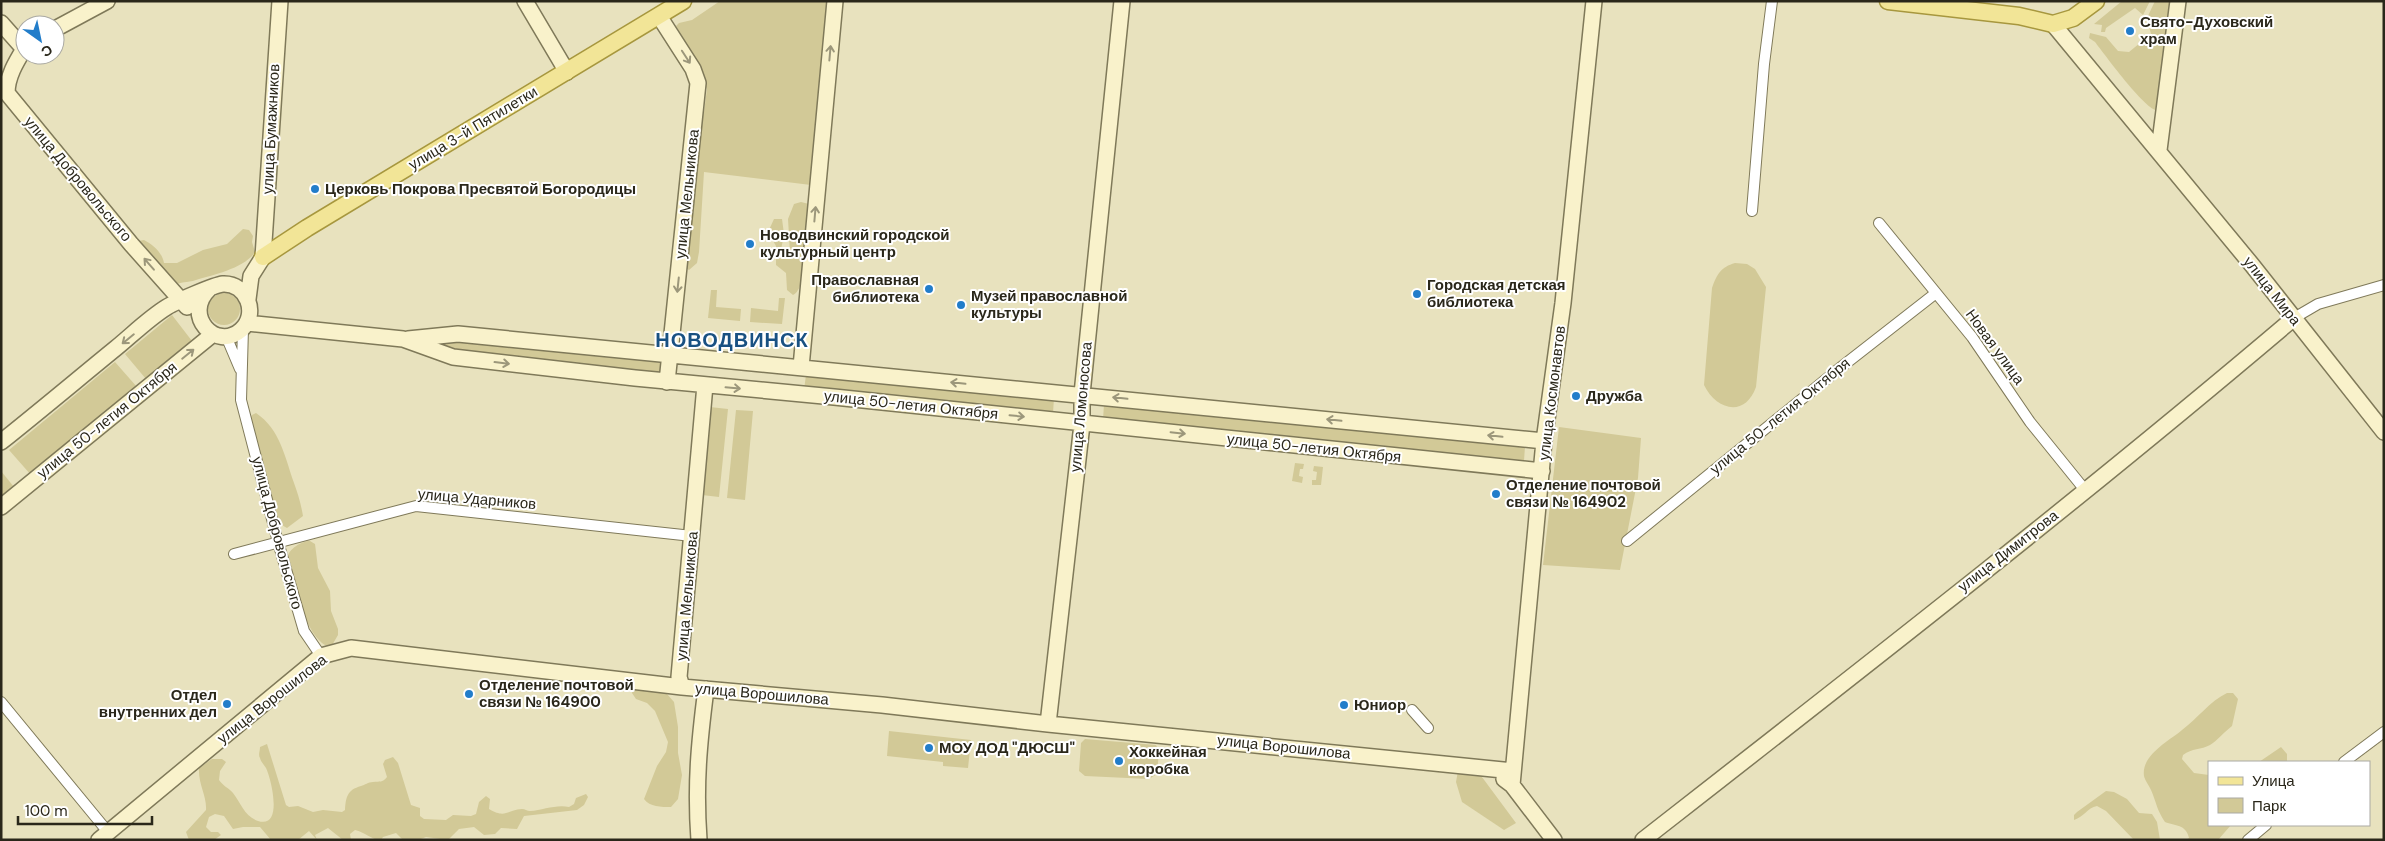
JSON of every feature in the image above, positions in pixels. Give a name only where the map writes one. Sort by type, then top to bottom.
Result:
[{"type":"main road","points":[[65,24],[107,1]]},
{"type":"main road","name":"улица Бумажников","points":[[263,257],[276,35],[280,1]]},
{"type":"main road","points":[[525,1],[567,72]]},
{"type":"main road","name":"улица 3-й Пятилетки","points":[[263,257],[683,1]]},
{"type":"main road","points":[[801,368],[835,1]]},
{"type":"main road","name":"улица Ломоносова","points":[[1048,724],[1082,424],[1082,394],[1122,1]]},
{"type":"main road","name":"улица Космонавтов","points":[[1512,778],[1544,441],[1563,303],[1594,1]]},
{"type":"main road","points":[[1888,1],[2019,16],[2053,24],[2073,18],[2096,1]]},
{"type":"main road","points":[[2159,150],[2178,1]]},
{"type":"main road","name":"улица Мельникова","points":[[659,16],[693,69],[698,83],[667,382]]},
{"type":"main road","points":[[1,23],[15,38]]},
{"type":"main road","name":"улица Мира","points":[[2053,24],[2159,150],[2384,432]]},
{"type":"main road","points":[[1,68],[15,56]]},
{"type":"main road","name":"улица Добровольского","points":[[15,64],[4,92],[201,322]]},
{"type":"main road","points":[[1,442],[167,307],[209,289],[226,284],[263,257]]},
{"type":"main road","points":[[209,289],[203,295],[199,306],[201,322],[220,335],[236,333],[247,315],[250,276],[263,257]]},
{"type":"main road","points":[[226,284],[238,288],[247,315]]},
{"type":"main road","name":"улица 50-летия Октября","points":[[247,315],[282,326],[403,339],[458,334],[1544,441]]},
{"type":"main road","name":"улица Димитрова","points":[[1643,840],[2201,397],[2294,318]]},
{"type":"main road","name":"улица 50-летия Октября","points":[[1,507],[220,335]]},
{"type":"main road","name":"улица 50-летия Октября","points":[[403,339],[453,357],[667,382],[834,397],[1542,471]]},
{"type":"main road","name":"улица Мельникова","points":[[682,687],[679,677],[705,385]]},
{"type":"main road","name":"улица Ворошилова","points":[[104,836],[321,656],[351,648],[682,687],[882,705],[1048,724],[1492,768],[1512,778],[1554,840]]},
{"type":"main road","points":[[699,840],[696,790],[698,752],[706,689]]},
{"type":"street","points":[[1752,211],[1764,64],[1772,1]]},
{"type":"street","name":"Новая улица","points":[[1879,224],[1972,337],[2030,422],[2084,490]]},
{"type":"street","name":"улица Димитрова","points":[[2294,318],[2318,304],[2384,285]]},
{"type":"street","name":"улица 50-летия Октября","points":[[1627,541],[1840,368],[1936,294]]},
{"type":"street","name":"улица Добровольского","points":[[247,315],[241,400],[278,542],[304,631],[321,656]]},
{"type":"street","points":[[220,335],[242,375]]},
{"type":"street","name":"улица Ударников","points":[[234,554],[416,506],[692,536]]},
{"type":"street","points":[[1,702],[104,836]]},
{"type":"street","points":[[1412,710],[1428,728]]},
{"type":"street","points":[[2345,761],[2384,732]]},
{"type":"street","points":[[2248,840],[2265,826]]},
{"type":"green space","points":[[720,1],[828,1],[811,185],[704,172],[699,252],[697,263],[689,270],[684,267],[702,112],[704,112],[707,89],[676,26],[679,23],[692,20]]},
{"type":"green space","points":[[2122,1],[2150,1],[2143,15],[2135,8],[2106,28],[2105,32],[2101,32],[2102,25],[2094,24]]},
{"type":"green space","points":[[2155,1],[2171,1],[2156,110],[2150,107],[2134,91],[2095,42],[2089,38],[2090,33],[2106,37],[2118,51],[2129,52],[2151,34],[2147,18]]},
{"type":"green space","points":[[801,202],[809,204],[806,254],[802,281],[798,290],[793,295],[787,290],[786,273],[776,265],[776,246],[768,232],[774,219],[782,219],[784,234],[781,250],[786,254],[790,253],[788,219],[794,204]]},
{"type":"green space","points":[[243,229],[249,230],[253,236],[252,242],[255,252],[250,258],[228,270],[173,286],[138,241],[144,240],[154,247],[161,255],[164,263],[177,263],[203,250],[227,244]]},
{"type":"green space","points":[[1735,263],[1747,264],[1755,269],[1766,287],[1756,387],[1751,397],[1745,403],[1738,407],[1730,407],[1716,400],[1709,394],[1704,385],[1712,288],[1720,272]]},
{"type":"green space","points":[[711,290],[717,290],[716,307],[741,309],[740,321],[708,318]]},
{"type":"green space","points":[[224,293],[230,294],[235,298],[239,303],[239,315],[235,320],[230,324],[224,325],[218,324],[213,320],[209,315],[208,309],[209,303],[213,298],[218,294]]},
{"type":"green space","points":[[779,298],[785,298],[782,324],[750,322],[751,308],[778,311]]},
{"type":"green space","points":[[172,315],[192,341],[146,379],[125,354]]},
{"type":"green space","points":[[472,340],[661,360],[660,374],[470,355],[439,347],[439,341]]},
{"type":"green space","points":[[115,362],[137,387],[31,475],[9,450]]},
{"type":"green space","points":[[806,375],[1054,398],[1053,413],[804,390]]},
{"type":"green space","points":[[1104,404],[1525,446],[1524,461],[1103,420]]},
{"type":"green space","points":[[710,407],[728,409],[719,497],[702,495]]},
{"type":"green space","points":[[736,410],[753,411],[745,500],[727,498]]},
{"type":"green space","points":[[256,413],[271,427],[281,444],[299,499],[303,516],[287,528],[280,524],[276,515],[250,419]]},
{"type":"green space","points":[[1559,427],[1641,438],[1638,478],[1620,570],[1543,565]]},
{"type":"green space","points":[[1295,463],[1304,464],[1303,469],[1300,469],[1299,476],[1303,477],[1302,483],[1292,481]]},
{"type":"green space","points":[[1314,466],[1323,467],[1321,485],[1312,485],[1312,480],[1316,480],[1317,472],[1313,471]]},
{"type":"green space","points":[[1,471],[14,487],[1,498]]},
{"type":"green space","points":[[310,541],[315,544],[318,568],[330,591],[331,611],[338,629],[338,635],[331,647],[322,643],[308,623],[297,594],[287,558],[296,546]]},
{"type":"green space","points":[[634,686],[660,686],[674,702],[678,727],[678,753],[682,775],[678,799],[671,807],[653,805],[644,799],[657,766],[666,752],[668,742],[655,711],[647,703],[636,699],[632,693]]},
{"type":"green space","points":[[2233,693],[2238,699],[2232,726],[2207,747],[2186,753],[2182,759],[2194,773],[2208,775],[2208,826],[2230,826],[2218,840],[2186,840],[2189,838],[2188,833],[2183,828],[2165,822],[2162,817],[2144,776],[2144,768],[2151,755],[2157,749],[2188,726],[2221,696]]},
{"type":"green space","name":"МОУ ДОД \"ДЮСШ\"","points":[[889,731],[971,740],[968,768],[943,766],[943,762],[887,756]]},
{"type":"green space","name":"Хоккейная коробка","points":[[1085,739],[1156,745],[1159,751],[1157,774],[1149,779],[1085,776],[1079,771],[1081,743]]},
{"type":"green space","points":[[267,744],[286,805],[289,807],[298,806],[313,812],[323,810],[342,812],[345,810],[350,792],[370,782],[382,781],[387,777],[383,764],[385,760],[393,757],[398,763],[411,805],[420,808],[420,816],[424,819],[446,820],[453,815],[471,816],[476,814],[479,802],[486,796],[490,799],[489,809],[503,814],[522,809],[530,811],[564,806],[569,807],[574,804],[576,798],[586,794],[588,797],[584,805],[577,810],[524,816],[517,829],[501,828],[495,834],[484,835],[474,827],[459,829],[448,840],[426,837],[418,840],[403,840],[396,833],[377,840],[355,830],[350,834],[351,840],[343,840],[328,828],[315,835],[317,840],[309,831],[298,840],[271,840],[260,827],[233,829],[224,816],[215,814],[209,817],[206,827],[211,832],[218,832],[221,835],[214,840],[189,840],[186,832],[206,810],[199,768],[212,759],[222,759],[226,762],[220,771],[219,780],[233,793],[249,816],[258,821],[266,821],[271,818],[274,801],[273,791],[266,768],[259,756],[260,747]]},
{"type":"green space","points":[[2281,747],[2287,754],[2287,761],[2260,761]]},
{"type":"green space","points":[[1458,771],[1479,773],[1516,823],[1504,830],[1462,802],[1456,782]]},
{"type":"green space","points":[[2106,791],[2114,792],[2127,799],[2139,813],[2152,814],[2157,822],[2160,840],[2134,840],[2106,811],[2097,806],[2074,820],[2074,815],[2077,812]]},
{"type":"place","name":"Свято-Духовский храм","points":[[2130,31]]},
{"type":"place","name":"Церковь Покрова Пресвятой Богородицы","points":[[315,189]]},
{"type":"place","name":"Новодвинский городской культурный центр","points":[[750,244]]},
{"type":"place","name":"Православная библиотека","points":[[929,289]]},
{"type":"place","name":"Городская детская библиотека","points":[[1417,294]]},
{"type":"place","name":"Музей православной культуры","points":[[961,305]]},
{"type":"place","name":"Дружба","points":[[1576,396]]},
{"type":"place","name":"Отделение почтовой связи № 164902","points":[[1496,494]]},
{"type":"place","name":"Отделение почтовой связи № 164900","points":[[469,694]]},
{"type":"place","name":"Отдел внутренних дел","points":[[227,704]]},
{"type":"place","name":"Юниор","points":[[1344,705]]},
{"type":"place","name":"МОУ ДОД \"ДЮСШ\"","points":[[929,748]]},
{"type":"place","name":"Хоккейная коробка","points":[[1119,761]]},
{"type":"district","name":"НОВОДВИНСК","points":[[732,340]]}]
